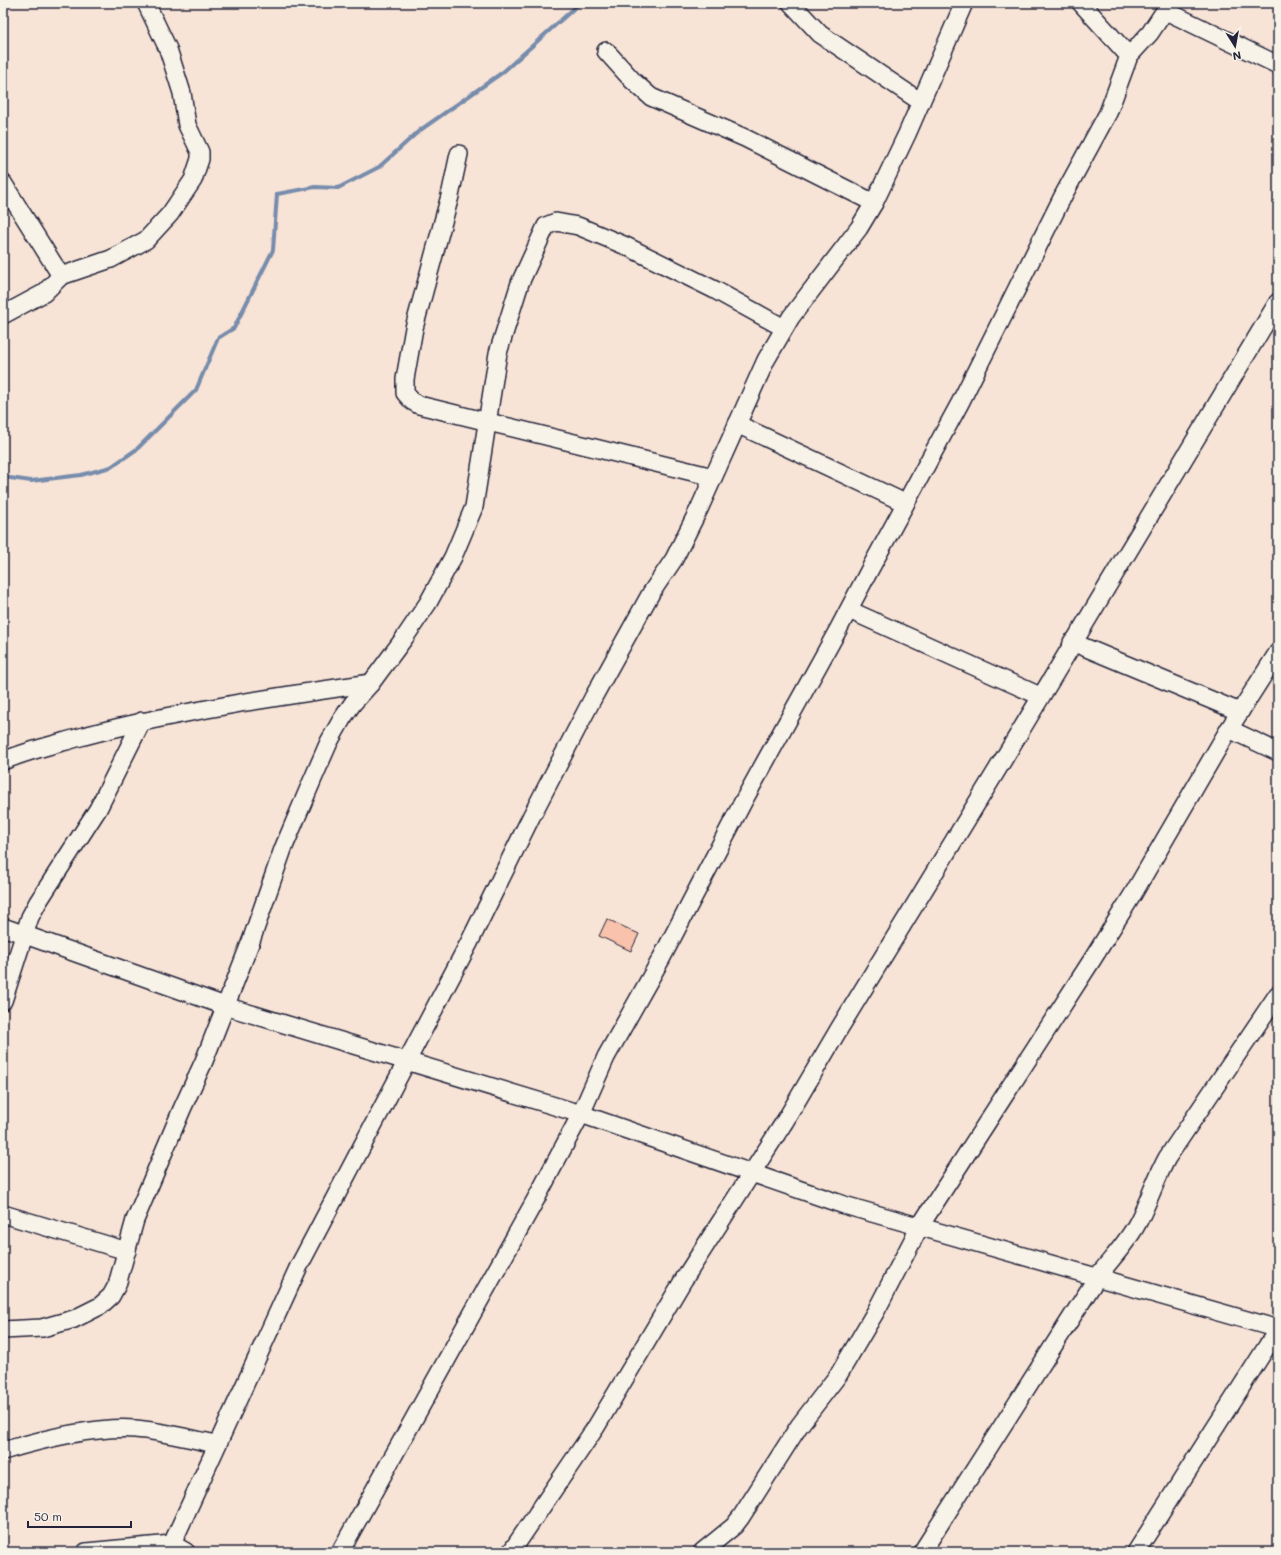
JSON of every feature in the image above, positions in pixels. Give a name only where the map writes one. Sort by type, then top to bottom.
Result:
[{"type":"street","points":[[3,315],[44,293],[61,276],[111,259],[146,240],[170,214],[188,189],[198,164],[200,152],[188,125],[182,93],[175,69],[160,30],[146,3]]},
{"type":"street","points":[[791,3],[820,34],[921,102]]},
{"type":"street","points":[[86,1552],[179,1548],[216,1444],[299,1266],[469,943],[531,817],[594,696],[635,625],[651,593],[674,559],[766,360],[784,328],[811,289],[859,228],[874,203],[921,102],[964,3]]},
{"type":"street","points":[[1080,3],[1129,56]]},
{"type":"street","points":[[340,1552],[581,1114],[606,1057],[661,959],[744,800],[849,610],[905,503],[960,403],[1064,194],[1108,113],[1129,56],[1143,42],[1168,7],[1278,65]]},
{"type":"street","points":[[606,51],[633,81],[652,97],[745,138],[874,203]]},
{"type":"street","points":[[459,154],[450,196],[414,328],[404,387],[408,397],[419,404],[713,477]]},
{"type":"street","points":[[3,183],[61,276]]},
{"type":"street","points":[[3,1330],[42,1328],[61,1324],[100,1306],[111,1296],[117,1285],[135,1220],[150,1182],[204,1061],[251,941],[283,849],[326,748],[352,703],[371,683],[405,638],[428,603],[453,557],[474,507],[498,354],[515,297],[543,231],[550,223],[565,223],[578,226],[626,246],[715,290],[784,328]]},
{"type":"street","points":[[511,1552],[588,1440],[684,1279],[753,1173],[1278,302]]},
{"type":"street","points":[[737,424],[905,503]]},
{"type":"street","points":[[849,610],[1040,696]]},
{"type":"street","points":[[1072,642],[1240,712]]},
{"type":"street","points":[[702,1552],[734,1526],[741,1517],[795,1432],[839,1374],[872,1317],[920,1226],[1092,960],[1133,894],[1229,729],[1278,652]]},
{"type":"street","points":[[3,761],[32,750],[142,721],[277,697],[371,683]]},
{"type":"street","points":[[3,1001],[25,934],[38,902],[98,809],[142,721]]},
{"type":"street","points":[[1229,729],[1278,752]]},
{"type":"street","points":[[3,927],[225,1006],[581,1114],[844,1205],[1278,1328],[1136,1552]]},
{"type":"street","points":[[922,1552],[1098,1276],[1137,1224],[1167,1158],[1278,994]]},
{"type":"street","points":[[3,1214],[127,1251]]},
{"type":"street","points":[[3,1451],[63,1437],[116,1428],[149,1431],[216,1444]]},
{"type":"building","points":[[607,919],[639,934],[631,951],[599,936]]},
{"type":"waterway","points":[[3,477],[31,481],[81,475],[111,467],[137,449],[196,390],[218,338],[234,328],[273,250],[277,194],[315,187],[338,188],[379,167],[419,131],[503,72],[580,3]]}]
